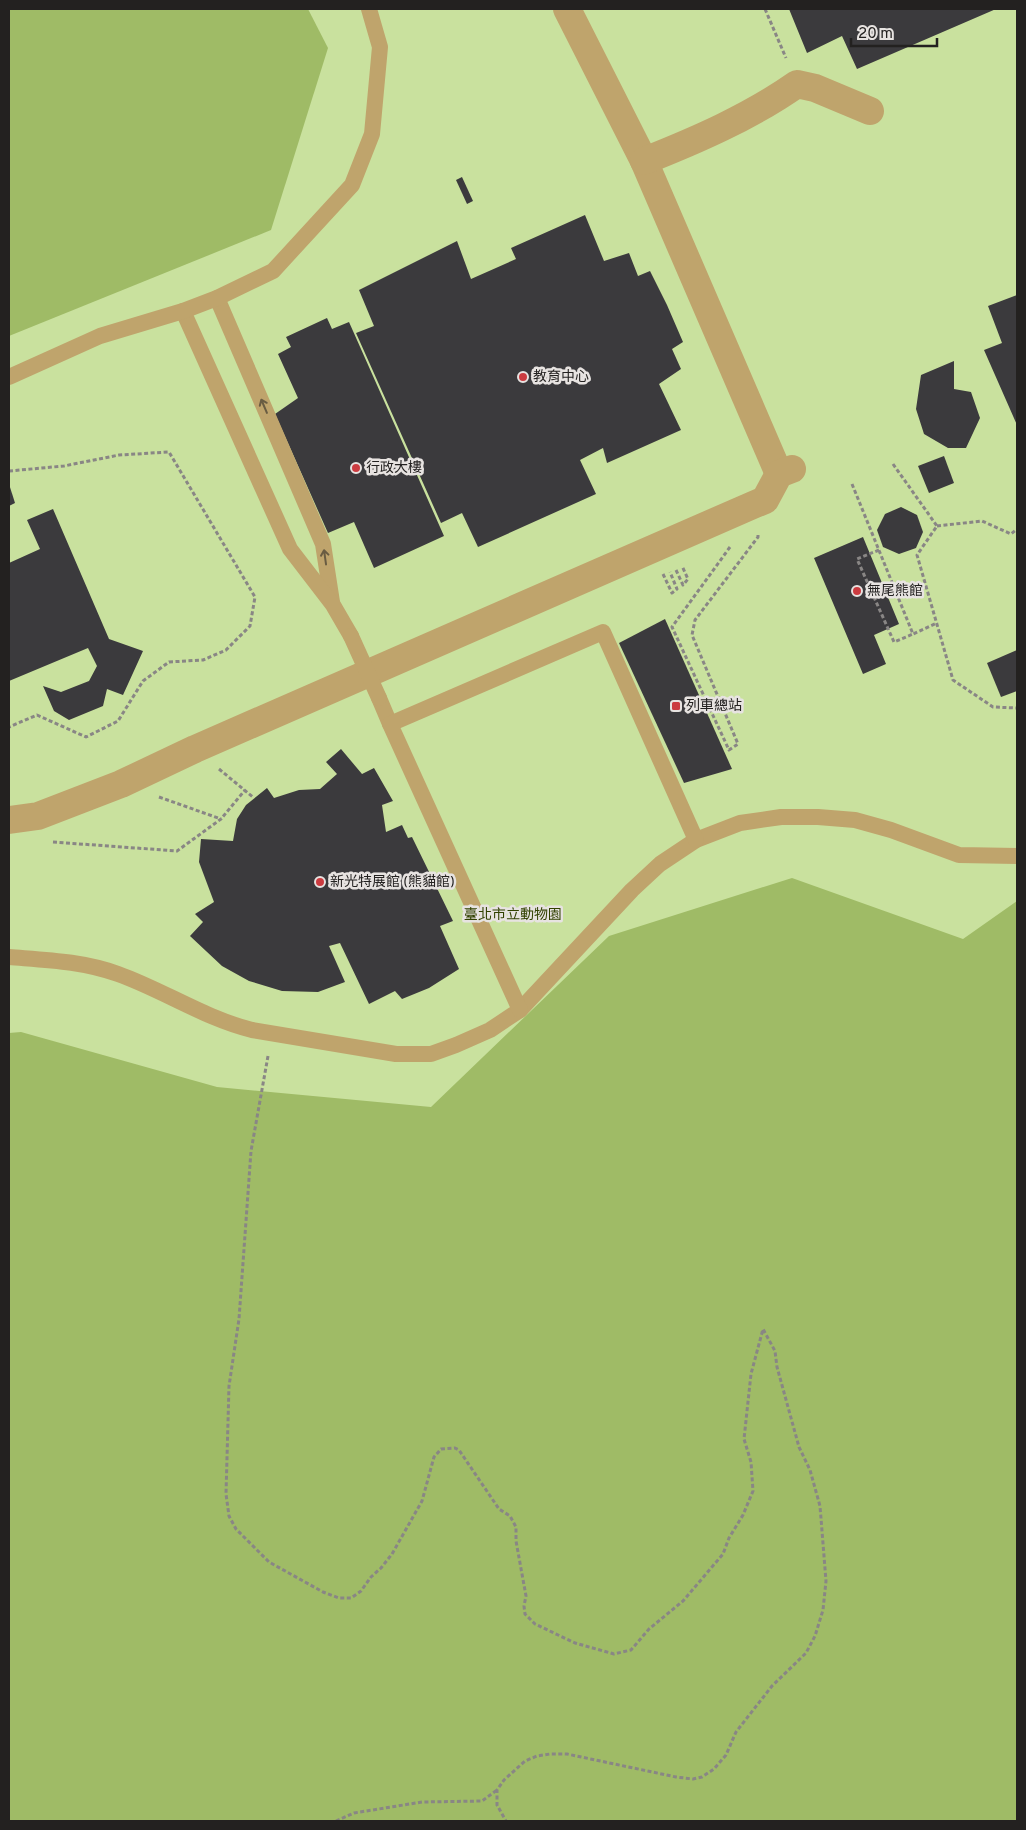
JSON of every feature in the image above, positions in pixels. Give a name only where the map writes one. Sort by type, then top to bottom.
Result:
[{"type":"street","points":[[9,820],[38,816],[121,784],[195,749],[438,642],[753,506],[765,500],[785,471],[644,161],[567,9]]},
{"type":"street","points":[[644,161],[694,141],[773,101],[797,84],[815,88],[870,111]]},
{"type":"lane","points":[[9,377],[100,336],[217,298],[273,271],[352,185],[372,134],[380,47],[369,9]]},
{"type":"lane","points":[[217,298],[323,544],[332,605]]},
{"type":"lane","points":[[183,310],[290,549],[332,605],[351,636],[520,1010]]},
{"type":"lane","points":[[390,724],[603,632],[696,840]]},
{"type":"lane","points":[[9,957],[74,962],[120,974],[228,1024],[396,1054],[431,1054],[490,1030],[520,1010],[632,890],[660,864],[696,840],[740,823],[781,817],[855,820],[891,830],[959,855],[1017,856]]},
{"type":"path","points":[[765,9],[797,84]]},
{"type":"path","points":[[9,471],[64,466],[119,456],[169,452],[255,597],[250,626],[226,650],[203,660],[169,662],[143,681],[118,721],[86,737],[36,715],[9,727]]},
{"type":"path","points":[[893,464],[937,526]]},
{"type":"path","points":[[852,484],[913,634]]},
{"type":"path","points":[[723,548],[731,545],[672,626],[729,750],[738,744],[692,635],[696,620],[758,537],[753,506]]},
{"type":"path","points":[[1017,529],[1011,534],[982,521],[937,526],[917,555],[953,680],[993,707],[1017,708]]},
{"type":"path","points":[[879,550],[857,559],[894,642],[936,623]]},
{"type":"path","points":[[652,551],[672,593],[677,589],[670,572],[676,568],[683,585],[688,579],[682,564]]},
{"type":"path","points":[[121,784],[221,819]]},
{"type":"path","points":[[38,816],[53,842],[177,850],[221,819],[244,790],[254,798]]},
{"type":"path","points":[[272,1033],[251,1151],[239,1319],[229,1386],[226,1494],[230,1516],[236,1529],[269,1562],[323,1592],[339,1598],[351,1598],[361,1591],[392,1554],[422,1501],[434,1457],[441,1450],[455,1448],[459,1450],[499,1508],[510,1516],[516,1527],[516,1540],[526,1596],[525,1614],[534,1624],[575,1644],[614,1654],[631,1650],[649,1629],[683,1601],[723,1554],[753,1491],[751,1462],[744,1439],[751,1374],[763,1329],[775,1351],[799,1447],[810,1470],[820,1506],[826,1581],[823,1610],[816,1636],[806,1652],[772,1686],[736,1732],[726,1755],[714,1769],[702,1777],[694,1779],[676,1777],[567,1754],[550,1754],[537,1756],[525,1761],[504,1780],[497,1790],[482,1801],[422,1802],[354,1813],[336,1821]]},
{"type":"path","points":[[497,1790],[497,1805],[506,1821]]},
{"type":"green space","name":"臺北市立動物園","points":[[9,9],[1017,9],[1017,1821],[9,1821]]},
{"type":"green space","points":[[9,9],[308,9],[328,48],[271,230],[9,336]]},
{"type":"green space","points":[[792,878],[963,939],[1017,901],[1017,1821],[9,1821],[9,1033],[21,1032],[217,1087],[431,1107],[609,936]]},
{"type":"building","points":[[789,9],[996,9],[857,69],[842,36],[807,53]]},
{"type":"building","points":[[462,177],[473,201],[467,204],[456,180]]},
{"type":"building","name":"教育中心","points":[[585,215],[604,261],[629,253],[638,276],[650,271],[667,305],[683,342],[672,349],[681,369],[659,384],[681,430],[607,463],[603,448],[580,460],[596,494],[478,547],[462,513],[441,523],[356,333],[374,326],[359,290],[457,241],[471,279],[516,259],[511,248]]},
{"type":"building","points":[[1017,295],[1017,425],[984,350],[1002,343],[988,306]]},
{"type":"building","name":"行政大樓","points":[[327,318],[332,329],[349,322],[444,536],[374,568],[354,522],[328,533],[275,414],[298,398],[278,354],[291,347],[286,337]]},
{"type":"building","points":[[954,361],[954,389],[971,392],[980,418],[966,448],[948,448],[924,434],[916,409],[921,375]]},
{"type":"building","points":[[944,456],[954,483],[929,493],[918,466]]},
{"type":"building","points":[[9,484],[15,503],[9,506]]},
{"type":"building","points":[[901,507],[917,515],[923,532],[916,548],[899,554],[883,547],[877,530],[885,514]]},
{"type":"building","points":[[53,509],[109,639],[143,651],[123,695],[107,689],[103,706],[69,720],[54,711],[43,686],[61,692],[89,681],[97,666],[88,648],[9,681],[9,563],[40,549],[27,520]]},
{"type":"building","name":"無尾熊館","points":[[863,537],[899,624],[874,635],[886,664],[863,674],[814,558]]},
{"type":"building","name":"列車總站","points":[[665,619],[732,769],[684,783],[619,643]]},
{"type":"building","points":[[1017,650],[1017,691],[1001,697],[987,663]]},
{"type":"building","name":"新光特展館 (熊貓館)","points":[[341,749],[362,774],[374,768],[393,801],[382,805],[386,832],[402,825],[408,838],[412,837],[453,921],[440,926],[459,969],[429,988],[402,999],[395,991],[369,1004],[340,943],[329,946],[345,982],[318,992],[282,991],[249,981],[222,966],[190,936],[203,922],[195,914],[214,902],[199,862],[201,839],[233,841],[237,819],[246,805],[267,788],[274,798],[299,790],[320,789],[337,774],[326,762]]},
{"type":"place","name":"教育中心","points":[[523,377]]},
{"type":"place","name":"行政大樓","points":[[356,468]]},
{"type":"place","name":"無尾熊館","points":[[857,591]]},
{"type":"place","name":"列車總站","points":[[676,706]]},
{"type":"place","name":"新光特展館 (熊貓館)","points":[[320,882]]}]
